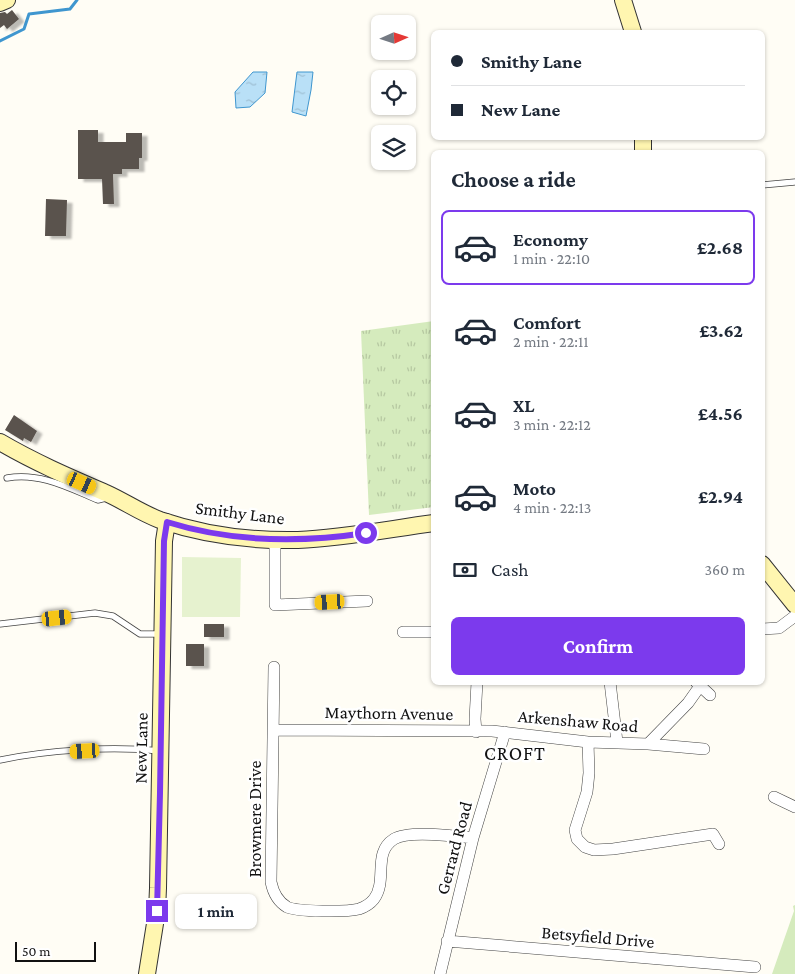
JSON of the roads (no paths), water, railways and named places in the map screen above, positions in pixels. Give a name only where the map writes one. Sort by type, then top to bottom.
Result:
[{"type":"street","points":[[0,3],[6,0]]},
{"type":"street","points":[[623,0],[631,30]]},
{"type":"street","name":"Smithy Lane","points":[[0,442],[35,462],[113,496],[153,517],[225,536],[299,540],[349,536],[431,523]]},
{"type":"street","name":"New Lane","points":[[147,974],[157,911],[164,541],[167,522]]},
{"type":"street","points":[[275,539],[275,605],[367,601]]},
{"type":"street","points":[[765,568],[795,605]]},
{"type":"street","points":[[765,629],[779,628],[795,616]]},
{"type":"street","points":[[403,632],[428,629]]},
{"type":"street","name":"Browmere Drive","points":[[274,667],[271,882],[276,898],[288,908],[301,910],[352,910],[366,906],[378,892],[383,851],[387,845],[400,836],[457,836],[473,838]]},
{"type":"street","points":[[476,732],[477,685]]},
{"type":"street","points":[[610,685],[617,742]]},
{"type":"street","name":"Arkenshaw Road","points":[[648,744],[688,703],[697,685]]},
{"type":"street","name":"Arkenshaw Road","points":[[699,685],[710,695]]},
{"type":"street","name":"Maythorn Avenue","points":[[273,730],[505,732]]},
{"type":"street","name":"Arkenshaw Road","points":[[505,732],[588,742],[617,742],[704,749]]},
{"type":"street","name":"Gerrard Road","points":[[440,974],[473,838],[505,732]]},
{"type":"street","points":[[588,742],[589,773],[587,792],[575,830],[577,839],[581,844],[589,849],[600,850],[682,844],[713,834],[719,844]]},
{"type":"street","points":[[774,797],[795,807]]},
{"type":"street","name":"Betsyfield Drive","points":[[447,941],[749,963]]},
{"type":"lane","points":[[765,185],[795,182]]},
{"type":"lane","points":[[7,478],[18,476],[40,478],[98,500],[113,496]]},
{"type":"lane","points":[[0,624],[95,614],[113,616],[140,634],[162,634]]},
{"type":"lane","points":[[0,760],[68,752],[137,748],[161,751]]},
{"type":"water","points":[[253,72],[267,72],[265,93],[250,107],[236,108],[235,92]]},
{"type":"water","points":[[297,72],[313,72],[306,116],[292,112]]},
{"type":"waterway","points":[[0,41],[24,29],[29,14],[70,9],[77,0]]},
{"type":"district","name":"CROFT","points":[[515,753]]}]
